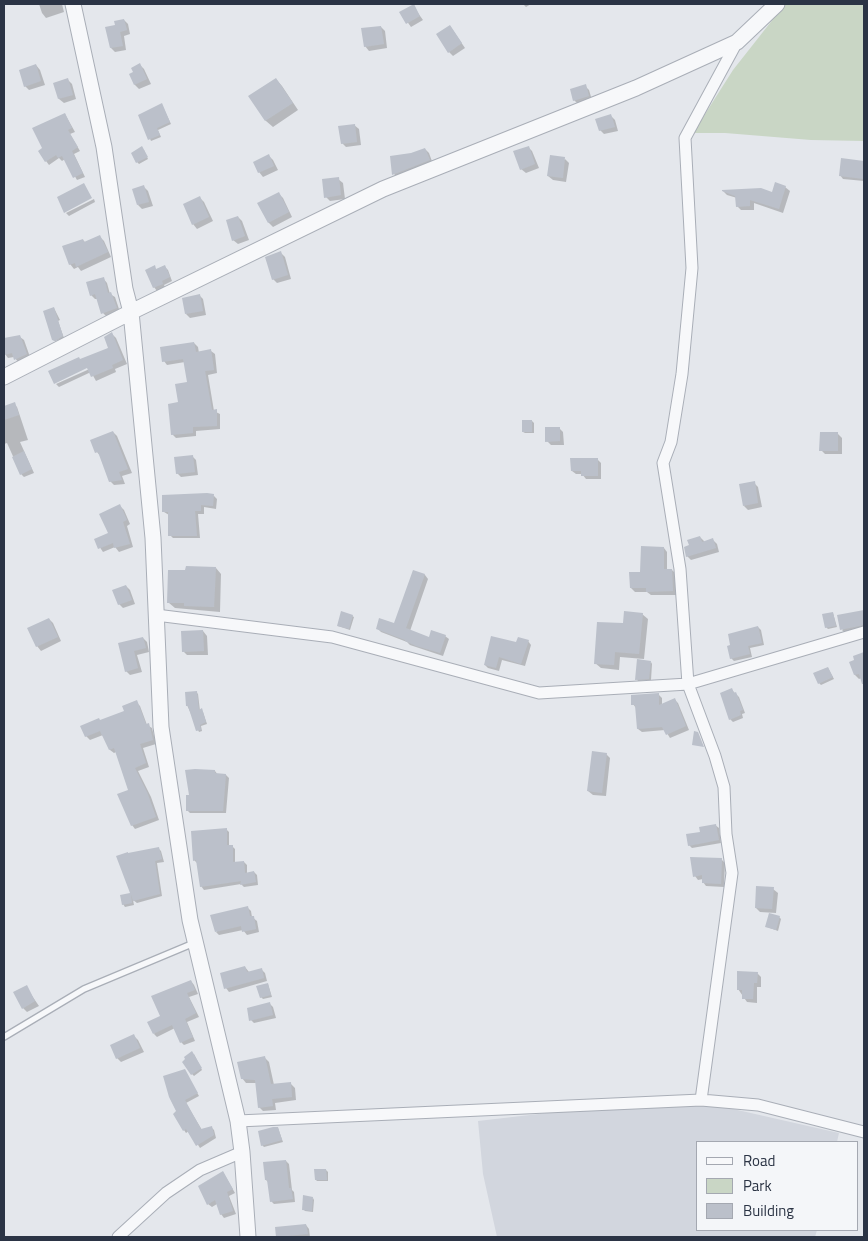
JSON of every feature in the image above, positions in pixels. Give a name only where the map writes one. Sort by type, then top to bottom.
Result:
[{"type":"street","points":[[72,4],[104,148],[125,289],[131,312],[153,538],[161,728],[179,852],[196,942],[238,1121],[248,1237]]},
{"type":"street","points":[[701,1100],[732,873],[726,834],[724,787],[715,756],[688,684],[680,568],[663,463],[671,442],[682,374],[692,268],[685,138],[737,42],[777,4]]},
{"type":"street","points":[[4,377],[131,312],[382,190],[636,88],[737,42]]},
{"type":"street","points":[[156,615],[332,637],[539,693],[688,684],[864,632]]},
{"type":"street","points":[[238,1121],[701,1100],[758,1105],[864,1132]]},
{"type":"street","points":[[118,1237],[166,1193],[200,1170],[242,1152]]},
{"type":"lane","points":[[4,1037],[84,990],[196,942]]},
{"type":"shaded area","points":[[711,1104],[839,1133],[837,1141],[696,1141],[696,1231],[817,1231],[815,1237],[497,1237],[483,1174],[478,1121],[573,1110]]},
{"type":"green space","points":[[785,4],[864,4],[864,141],[693,133],[733,70]]},
{"type":"building","points":[[414,4],[420,16],[406,24],[399,12]]},
{"type":"building","points":[[124,19],[127,30],[120,32],[123,46],[110,48],[105,27],[115,25],[114,21]]},
{"type":"building","points":[[450,25],[462,43],[448,53],[436,34]]},
{"type":"building","points":[[381,26],[384,44],[364,47],[361,28]]},
{"type":"building","points":[[140,63],[147,79],[134,85],[129,74],[133,72],[131,68]]},
{"type":"building","points":[[36,64],[41,81],[24,87],[19,70]]},
{"type":"building","points":[[68,78],[73,95],[58,99],[53,83]]},
{"type":"building","points":[[276,78],[293,103],[265,121],[248,96]]},
{"type":"building","points":[[586,84],[589,96],[573,101],[570,89]]},
{"type":"building","points":[[162,103],[170,122],[157,128],[160,135],[148,140],[138,115]]},
{"type":"building","points":[[65,113],[72,128],[68,130],[78,147],[72,151],[83,173],[73,178],[62,156],[58,158],[56,155],[45,162],[38,151],[42,148],[32,128]]},
{"type":"building","points":[[611,114],[615,127],[599,131],[595,119]]},
{"type":"building","points":[[355,124],[357,142],[341,144],[338,126]]},
{"type":"building","points":[[142,146],[148,157],[136,163],[131,153]]},
{"type":"building","points":[[529,146],[535,164],[520,170],[513,151]]},
{"type":"building","points":[[425,148],[430,160],[392,175],[390,156],[411,153]]},
{"type":"building","points":[[269,154],[274,166],[258,173],[253,162]]},
{"type":"building","points":[[550,155],[565,157],[563,178],[547,176]]},
{"type":"building","points":[[841,158],[864,161],[864,179],[839,176]]},
{"type":"building","points":[[339,177],[341,195],[324,198],[322,179]]},
{"type":"building","points":[[775,182],[786,186],[779,209],[750,200],[750,206],[736,207],[735,196],[722,191],[761,188],[772,192]]},
{"type":"building","points":[[84,183],[92,198],[64,213],[57,197]]},
{"type":"building","points":[[144,185],[149,202],[137,205],[132,189]]},
{"type":"building","points":[[279,192],[289,212],[268,223],[257,203]]},
{"type":"building","points":[[200,196],[209,217],[192,225],[183,204]]},
{"type":"building","points":[[238,216],[245,236],[232,241],[226,220]]},
{"type":"building","points":[[100,235],[108,252],[76,267],[75,263],[69,265],[62,246],[83,239],[84,242]]},
{"type":"building","points":[[281,251],[288,275],[272,280],[265,257]]},
{"type":"building","points":[[155,265],[156,269],[165,265],[170,277],[162,281],[163,284],[153,288],[145,270]]},
{"type":"building","points":[[104,277],[108,293],[111,292],[117,308],[101,314],[95,294],[90,296],[86,282]]},
{"type":"building","points":[[200,294],[203,311],[185,314],[182,298]]},
{"type":"building","points":[[54,307],[63,336],[55,341],[52,340],[43,311]]},
{"type":"building","points":[[112,332],[123,360],[112,365],[113,368],[91,377],[87,368],[54,384],[48,371],[79,357],[80,359],[108,348],[104,337]]},
{"type":"building","points":[[20,335],[27,354],[14,360],[12,353],[4,355],[4,338]]},
{"type":"building","points":[[194,342],[196,352],[211,349],[214,370],[205,371],[212,410],[217,409],[217,426],[193,427],[193,433],[171,435],[168,404],[178,402],[175,384],[187,382],[183,359],[162,362],[160,347]]},
{"type":"building","points":[[15,402],[19,415],[4,420],[4,406]]},
{"type":"building","points":[[522,420],[532,420],[532,432],[522,432]]},
{"type":"building","points":[[545,427],[560,427],[560,441],[545,442]]},
{"type":"building","points":[[113,431],[128,469],[119,472],[122,480],[109,482],[98,452],[95,453],[90,440]]},
{"type":"building","points":[[820,432],[838,432],[838,451],[819,451]]},
{"type":"building","points":[[24,451],[32,469],[20,475],[12,457]]},
{"type":"building","points":[[193,455],[195,472],[176,474],[174,457]]},
{"type":"building","points":[[570,458],[598,458],[598,476],[581,476],[581,471],[571,471]]},
{"type":"building","points":[[755,481],[758,503],[743,506],[739,484]]},
{"type":"building","points":[[214,494],[213,506],[201,505],[201,511],[195,511],[197,536],[168,536],[168,512],[162,512],[162,495]]},
{"type":"building","points":[[120,504],[127,520],[123,522],[130,544],[114,548],[113,543],[98,549],[94,539],[108,533],[99,514]]},
{"type":"building","points":[[700,536],[702,542],[713,538],[716,548],[686,557],[684,547],[689,545],[687,540]]},
{"type":"building","points":[[641,546],[664,547],[664,569],[672,569],[673,591],[646,592],[646,588],[630,588],[629,572],[640,572]]},
{"type":"building","points":[[186,566],[216,567],[214,607],[184,606],[184,603],[167,603],[168,570],[185,570]]},
{"type":"building","points":[[413,570],[425,574],[406,628],[429,637],[431,630],[446,635],[440,653],[416,646],[376,629],[379,618],[394,623]]},
{"type":"building","points":[[126,585],[132,600],[118,605],[112,590]]},
{"type":"building","points":[[864,610],[864,625],[840,630],[837,615]]},
{"type":"building","points":[[341,611],[353,615],[349,629],[337,626]]},
{"type":"building","points":[[624,611],[643,613],[639,654],[615,652],[614,665],[594,664],[597,622],[623,623]]},
{"type":"building","points":[[833,612],[836,626],[825,628],[822,614]]},
{"type":"building","points":[[49,618],[58,637],[36,647],[27,628]]},
{"type":"building","points":[[758,626],[762,643],[748,646],[750,654],[730,659],[727,646],[730,645],[728,634]]},
{"type":"building","points":[[203,630],[204,651],[182,652],[181,631]]},
{"type":"building","points":[[491,636],[516,642],[518,637],[529,640],[521,664],[499,657],[496,668],[484,665]]},
{"type":"building","points":[[143,637],[146,648],[134,651],[138,668],[125,672],[118,643]]},
{"type":"building","points":[[864,652],[864,684],[862,684],[859,674],[854,675],[849,662],[854,660],[853,656]]},
{"type":"building","points":[[637,659],[651,661],[649,679],[635,680]]},
{"type":"building","points":[[828,667],[833,677],[818,684],[813,673]]},
{"type":"building","points":[[732,688],[734,693],[736,692],[743,710],[740,711],[741,715],[729,720],[720,693]]},
{"type":"building","points":[[197,691],[199,710],[202,708],[206,722],[200,725],[201,730],[196,731],[188,706],[186,706],[185,692]]},
{"type":"building","points":[[659,693],[659,705],[675,698],[686,726],[666,735],[662,727],[637,729],[635,705],[631,705],[631,695]]},
{"type":"building","points":[[137,700],[146,724],[149,723],[153,740],[140,744],[146,763],[135,768],[147,792],[156,817],[131,826],[117,794],[128,790],[114,748],[109,750],[100,731],[85,737],[80,726],[124,711],[122,706]]},
{"type":"building","points":[[694,731],[698,732],[704,747],[692,745]]},
{"type":"building","points":[[592,751],[607,753],[602,793],[587,791]]},
{"type":"building","points":[[185,770],[215,770],[215,773],[226,774],[223,811],[186,811],[186,795],[189,795]]},
{"type":"building","points":[[716,824],[719,840],[688,846],[686,834],[700,832],[699,827]]},
{"type":"building","points":[[227,828],[227,845],[233,845],[233,862],[244,861],[245,873],[254,871],[256,882],[240,885],[241,881],[200,887],[196,860],[193,861],[191,831]]},
{"type":"building","points":[[159,847],[162,859],[155,861],[160,894],[133,901],[131,894],[132,903],[122,905],[120,895],[130,893],[116,856]]},
{"type":"building","points":[[690,857],[722,858],[721,884],[702,883],[702,875],[693,877]]},
{"type":"building","points":[[756,886],[774,887],[772,909],[755,908]]},
{"type":"building","points":[[248,906],[250,916],[254,916],[256,929],[242,932],[241,926],[215,932],[210,915]]},
{"type":"building","points":[[769,913],[780,916],[776,930],[765,927]]},
{"type":"building","points":[[245,966],[247,972],[262,968],[264,978],[224,989],[220,973]]},
{"type":"building","points":[[737,971],[758,972],[757,983],[754,983],[753,999],[742,999],[742,990],[737,990]]},
{"type":"building","points":[[191,980],[195,990],[187,993],[196,1013],[185,1019],[193,1037],[180,1043],[172,1025],[153,1034],[147,1022],[160,1016],[151,996]]},
{"type":"building","points":[[268,983],[271,995],[260,998],[256,986]]},
{"type":"building","points":[[27,985],[35,1001],[22,1009],[13,992]]},
{"type":"building","points":[[270,1002],[273,1015],[249,1021],[247,1008]]},
{"type":"building","points":[[134,1034],[140,1048],[116,1059],[110,1045]]},
{"type":"building","points":[[192,1051],[202,1068],[191,1075],[182,1062],[185,1059],[184,1057]]},
{"type":"building","points":[[265,1056],[271,1084],[291,1082],[292,1097],[272,1099],[273,1106],[258,1108],[255,1080],[241,1079],[237,1062]]},
{"type":"building","points":[[185,1069],[198,1093],[185,1100],[201,1129],[212,1126],[214,1135],[196,1146],[186,1129],[183,1131],[173,1114],[176,1111],[169,1097],[163,1076]]},
{"type":"building","points":[[278,1127],[282,1140],[261,1146],[258,1131]]},
{"type":"building","points":[[286,1160],[289,1188],[291,1188],[293,1199],[270,1202],[263,1162]]},
{"type":"building","points":[[314,1169],[326,1169],[327,1180],[315,1180]]},
{"type":"building","points":[[223,1171],[233,1189],[227,1192],[233,1211],[220,1215],[215,1200],[207,1205],[198,1186]]},
{"type":"building","points":[[303,1195],[313,1197],[312,1211],[302,1210]]},
{"type":"building","points":[[306,1224],[308,1234],[276,1237],[275,1227]]}]
